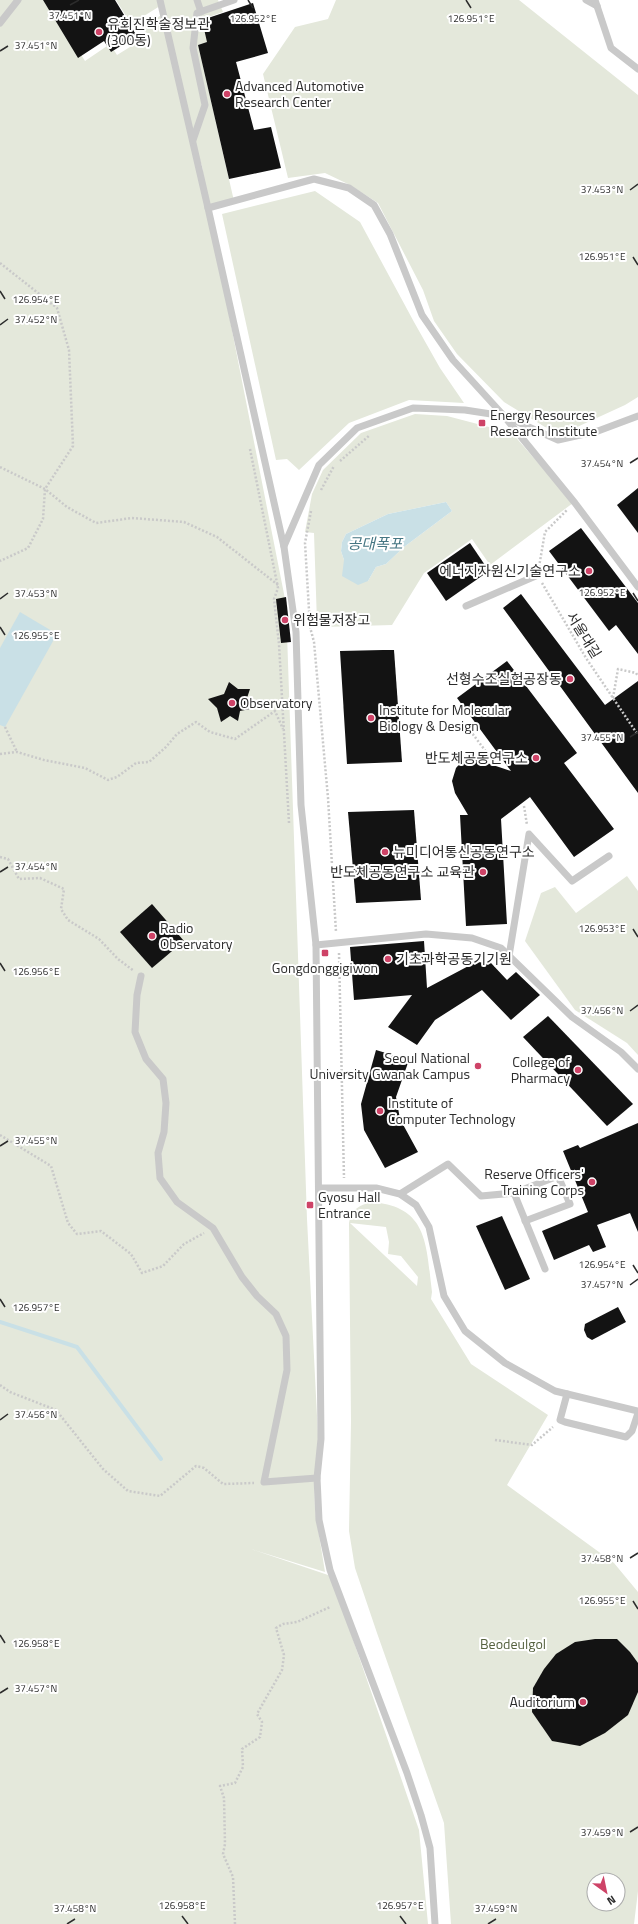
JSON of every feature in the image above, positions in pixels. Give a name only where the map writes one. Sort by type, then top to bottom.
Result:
[{"type":"lane","points":[[0,23],[18,0]]},
{"type":"lane","points":[[160,0],[284,547],[296,632],[301,805],[316,945],[321,1439],[317,1478],[319,1520],[330,1570],[407,1773],[430,1848],[435,1924]]},
{"type":"lane","points":[[197,0],[201,12]]},
{"type":"lane","points":[[193,141],[205,105],[193,48],[197,13],[234,0]]},
{"type":"lane","points":[[586,0],[596,3],[612,48],[638,69]]},
{"type":"lane","points":[[208,208],[314,179],[349,188],[374,205],[390,234],[422,316],[453,360],[504,416],[575,503],[638,587]]},
{"type":"lane","points":[[284,547],[318,465],[358,428],[413,408],[464,410],[504,416],[558,440],[598,431],[638,416]]},
{"type":"lane","points":[[466,606],[538,575]]},
{"type":"lane","points":[[509,956],[529,834]]},
{"type":"lane","points":[[529,834],[572,881],[609,856]]},
{"type":"lane","points":[[316,945],[426,934],[472,938],[500,948],[572,1017],[621,1052],[638,1069]]},
{"type":"lane","points":[[141,976],[135,1032],[146,1059],[163,1079],[166,1103],[164,1132],[158,1154],[160,1178],[177,1202],[212,1228],[242,1277],[257,1296],[276,1314],[286,1336],[287,1370],[264,1482],[317,1478]]},
{"type":"lane","points":[[400,1194],[448,1164],[481,1196],[514,1193],[558,1176],[570,1204],[525,1221]]},
{"type":"lane","points":[[319,1188],[376,1188],[400,1194],[416,1205],[429,1226],[444,1296],[465,1331],[505,1364],[555,1391],[567,1394],[638,1412],[632,1431],[626,1437],[560,1420],[567,1394]]},
{"type":"lane","points":[[514,1193],[546,1269]]},
{"type":"path","points":[[0,263],[57,308],[68,350],[73,446],[45,489],[43,519],[28,548],[0,561]]},
{"type":"path","points":[[320,493],[334,466],[372,433]]},
{"type":"path","points":[[249,445],[277,584],[274,599],[279,644],[289,823]]},
{"type":"path","points":[[0,467],[45,489],[67,507],[96,523],[132,518],[184,522],[217,537],[291,596]]},
{"type":"path","points":[[538,575],[545,532],[575,503]]},
{"type":"path","points":[[312,506],[305,543],[310,627],[314,642],[328,798],[336,932]]},
{"type":"path","name":"서울대길","points":[[538,575],[552,602],[638,735]]},
{"type":"path","points":[[613,698],[618,669],[636,673],[638,676]]},
{"type":"path","points":[[0,754],[17,752],[44,760],[85,768],[108,780],[117,777],[136,763],[149,762],[166,747],[177,734],[196,722],[210,732],[235,739],[275,711],[284,730],[300,736]]},
{"type":"path","points":[[463,721],[493,761]]},
{"type":"path","points":[[5,727],[17,752]]},
{"type":"path","points":[[524,806],[529,834]]},
{"type":"path","points":[[0,857],[8,859],[19,879],[40,878],[64,889],[61,909],[68,920],[99,939],[118,959],[141,976]]},
{"type":"path","points":[[339,954],[344,1188]]},
{"type":"path","points":[[0,1135],[51,1166],[68,1223],[77,1234],[101,1232],[131,1254],[142,1273],[163,1266],[184,1244],[212,1228]]},
{"type":"path","points":[[0,1385],[10,1392],[56,1410],[103,1469],[128,1491],[160,1496],[196,1466],[204,1468],[223,1484],[264,1482]]},
{"type":"path","points":[[495,1440],[532,1445],[560,1420]]},
{"type":"path","points":[[235,1924],[233,1877],[223,1854],[225,1844],[224,1798],[220,1786],[235,1783],[243,1767],[242,1749],[260,1737],[262,1722],[257,1714],[282,1670],[284,1655],[276,1628],[283,1624],[297,1622],[330,1607]]},
{"type":"green space","points":[[0,0],[47,0],[85,61],[110,44],[117,55],[143,39],[138,30],[163,14],[160,0],[218,0],[223,12],[203,19],[208,42],[198,45],[234,201],[208,208],[202,166],[196,148],[286,604],[307,1219],[320,1475],[314,1476],[315,1510],[325,1572],[251,1549],[331,1576],[419,1830],[428,1924],[0,1924]]},
{"type":"green space","points":[[116,0],[159,0],[160,6],[131,24]]},
{"type":"green space","points":[[336,0],[519,0],[638,95],[638,397],[625,405],[564,433],[545,427],[504,402],[457,354],[434,321],[423,290],[378,203],[350,185],[325,173],[288,178],[263,74],[295,27],[328,19]]},
{"type":"green space","points":[[315,191],[360,222],[440,368],[464,403],[409,400],[349,423],[299,470],[287,459],[276,460],[222,214]]},
{"type":"green space","points":[[415,414],[447,416],[512,433],[573,503],[490,565],[472,539],[424,573],[392,625],[323,627],[317,623],[314,533],[305,532],[312,494],[323,470],[361,433]],"holes":[[[446,502],[452,511],[404,547],[386,564],[376,567],[368,581],[344,560],[341,551],[342,542],[346,534],[388,514]]]},
{"type":"green space","points":[[627,876],[638,891],[638,1055],[627,1043],[575,1010],[525,941],[541,893],[555,887],[576,913]]},
{"type":"green space","name":"Beodeulgol","points":[[371,1202],[390,1205],[404,1211],[414,1220],[421,1231],[425,1244],[432,1292],[431,1299],[471,1364],[548,1415],[507,1485],[614,1563],[638,1592],[638,1891],[634,1924],[451,1924],[444,1823],[355,1568],[349,1531],[351,1422],[349,1223],[352,1214],[359,1207]],"holes":[[[350,1223],[386,1227],[389,1242],[388,1254],[401,1256],[418,1277],[417,1286]]]},
{"type":"water","name":"공대폭포","points":[[446,502],[452,511],[404,547],[386,564],[376,567],[368,581],[358,585],[342,576],[344,560],[341,551],[342,542],[346,534],[388,514]]},
{"type":"water","points":[[20,612],[57,634],[5,727],[0,725],[0,648]]},
{"type":"building","name":"유회진학술정보관 (300동)","points":[[43,0],[115,0],[137,36],[111,52],[104,41],[78,58]]},
{"type":"building","name":"Advanced Automotive Research Center","points":[[253,3],[268,53],[236,62],[254,130],[271,127],[281,168],[229,179],[198,45],[207,42],[202,20]]},
{"type":"building","points":[[638,488],[638,533],[617,505]]},
{"type":"building","name":"에너지자원신기술연구소","points":[[581,528],[638,603],[638,654],[616,625],[609,631],[549,551]]},
{"type":"building","points":[[470,543],[489,571],[446,601],[427,573]]},
{"type":"building","name":"선형수조실험공장동","points":[[521,594],[605,705],[638,681],[638,793],[503,608]]},
{"type":"building","name":"위험물저장고","points":[[286,597],[291,642],[281,643],[276,599]]},
{"type":"building","name":"Institute for Molecular Biology & Design","points":[[394,650],[402,762],[347,764],[340,651]]},
{"type":"building","points":[[507,661],[577,753],[564,763],[614,829],[574,857],[530,797],[501,819],[507,924],[466,926],[460,815],[468,815],[455,793],[452,781],[456,768],[463,760],[475,759],[511,771],[457,698]]},
{"type":"building","name":"Observatory","points":[[229,682],[238,689],[250,689],[247,698],[255,708],[240,711],[238,721],[230,716],[221,722],[217,708],[208,699],[224,694]]},
{"type":"building","name":"뉴미디어통신공동연구소","points":[[414,810],[421,900],[356,903],[348,812]]},
{"type":"building","name":"Radio Observatory","points":[[152,904],[184,941],[152,968],[120,932]]},
{"type":"building","points":[[424,941],[427,988],[476,962],[491,963],[507,980],[516,972],[540,995],[511,1020],[482,990],[435,1020],[417,1045],[388,1027],[412,995],[354,1000],[350,947]]},
{"type":"building","name":"College of Pharmacy","points":[[548,1016],[633,1104],[607,1126],[523,1037]]},
{"type":"building","name":"Institute of Computer Technology","points":[[376,1050],[409,1060],[396,1097],[400,1119],[418,1152],[385,1168],[364,1130],[361,1104]]},
{"type":"building","name":"Reserve Officers' Training Corps","points":[[638,1123],[638,1232],[630,1213],[597,1225],[606,1247],[593,1252],[589,1245],[554,1260],[542,1231],[588,1212],[563,1151],[578,1145],[580,1148]]},
{"type":"building","name":"Reserve Officers' Training Corps","points":[[502,1216],[530,1279],[505,1290],[476,1226]]},
{"type":"building","points":[[618,1307],[626,1322],[592,1340],[587,1337],[584,1330],[585,1324]]},
{"type":"building","name":"Auditorium","points":[[595,1639],[617,1639],[630,1652],[638,1663],[638,1692],[628,1715],[605,1733],[580,1746],[552,1741],[532,1712],[533,1688],[544,1669],[556,1654],[575,1642]]},
{"type":"waterway","points":[[0,1322],[77,1347],[161,1459]]},
{"type":"place","name":"유회진학술정보관 (300동)","points":[[99,32]]},
{"type":"place","name":"Advanced Automotive Research Center","points":[[227,94]]},
{"type":"place","name":"Energy Resources Research Institute","points":[[482,423]]},
{"type":"place","name":"에너지자원신기술연구소","points":[[589,571]]},
{"type":"place","name":"위험물저장고","points":[[285,620]]},
{"type":"place","name":"선형수조실험공장동","points":[[570,679]]},
{"type":"place","name":"Observatory","points":[[232,703]]},
{"type":"place","name":"Institute for Molecular Biology & Design","points":[[371,718]]},
{"type":"place","name":"반도체공동연구소","points":[[536,758]]},
{"type":"place","name":"뉴미디어통신공동연구소","points":[[385,852]]},
{"type":"place","name":"반도체공동연구소 교육관","points":[[483,872]]},
{"type":"place","name":"Radio Observatory","points":[[152,936]]},
{"type":"place","name":"Gongdonggigiwon","points":[[325,953]]},
{"type":"place","name":"기초과학공동기기원","points":[[388,959]]},
{"type":"place","name":"Seoul National University Gwanak Campus","points":[[478,1066]]},
{"type":"place","name":"College of Pharmacy","points":[[578,1070]]},
{"type":"place","name":"Institute of Computer Technology","points":[[380,1111]]},
{"type":"place","name":"Reserve Officers' Training Corps","points":[[592,1182]]},
{"type":"place","name":"Gyosu Hall Entrance","points":[[310,1205]]},
{"type":"place","name":"Auditorium","points":[[583,1702]]}]
